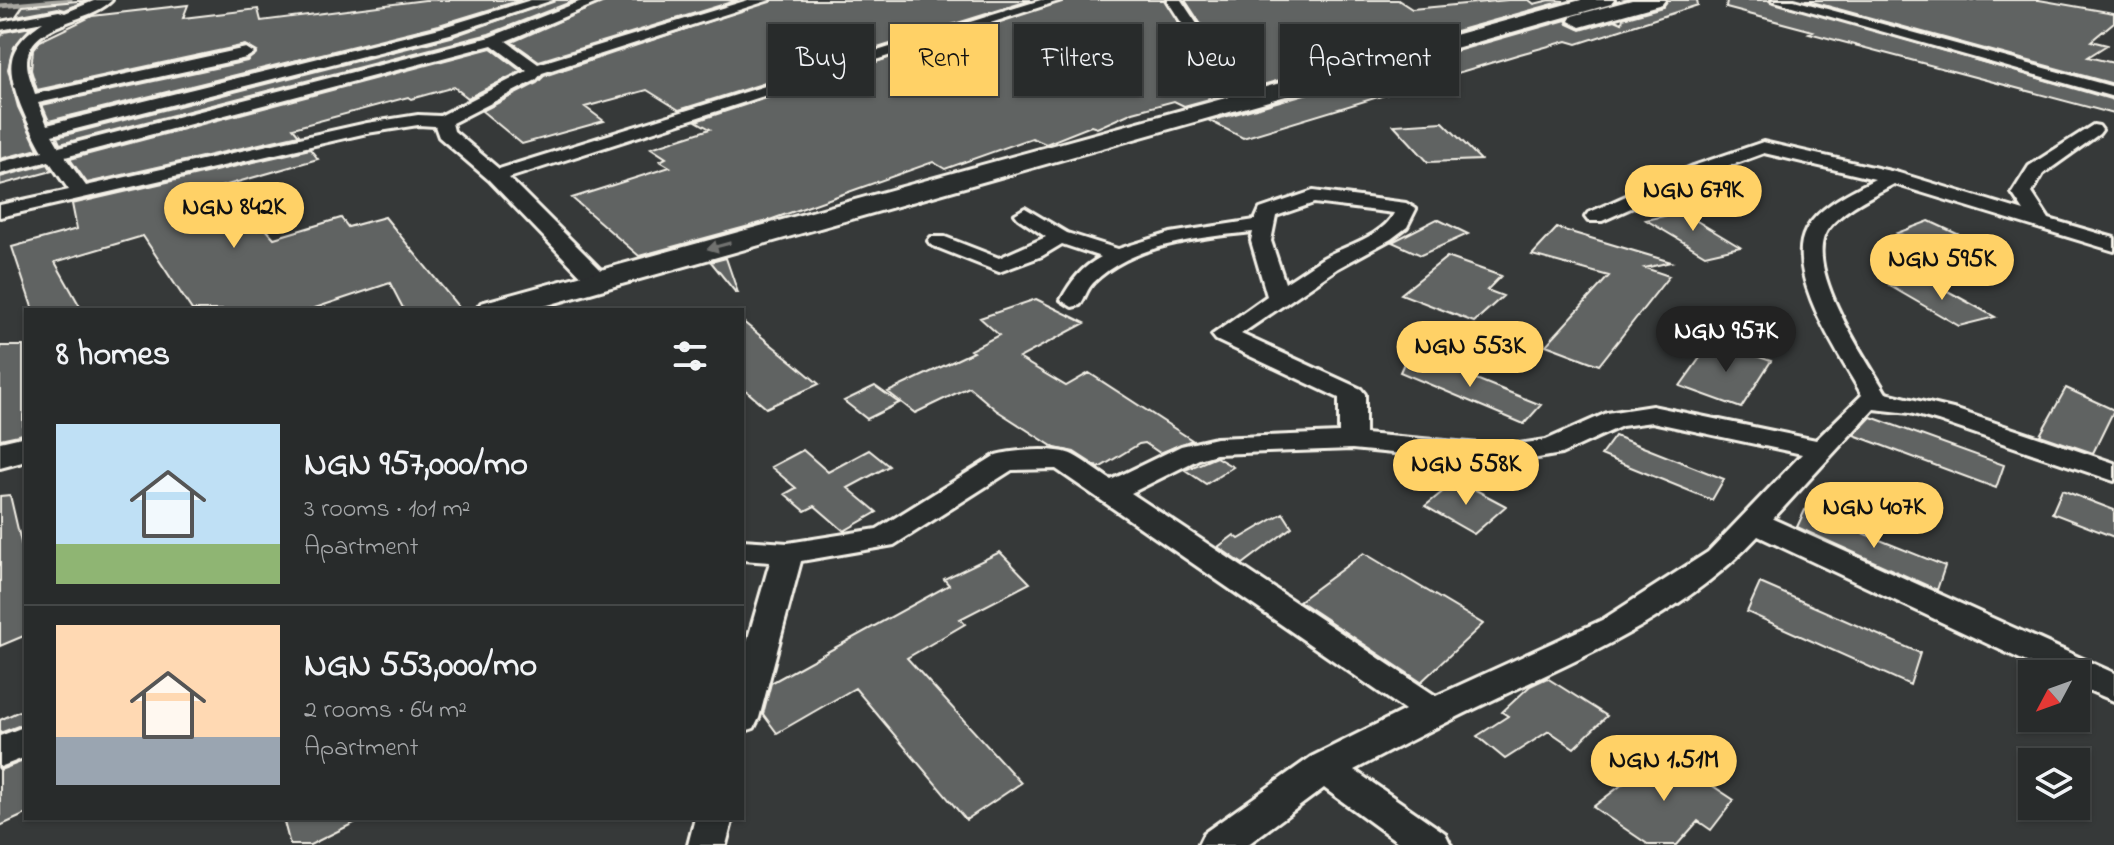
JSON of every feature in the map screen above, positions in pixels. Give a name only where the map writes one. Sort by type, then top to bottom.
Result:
[{"type":"main road","points":[[500,308],[1604,0]]},
{"type":"main road","points":[[577,308],[1655,0]]},
{"type":"main road","points":[[0,455],[24,449]]},
{"type":"main road","points":[[0,483],[24,476]]},
{"type":"street","points":[[81,193],[52,152],[26,101],[17,82],[19,64],[28,44],[50,24],[98,7],[105,0]]},
{"type":"street","points":[[41,132],[445,31],[546,0]]},
{"type":"street","points":[[0,168],[52,152],[302,92],[495,40],[597,0]]},
{"type":"street","points":[[0,211],[367,128],[418,120],[443,121],[530,77],[536,70],[763,0]]},
{"type":"street","points":[[496,176],[1055,0]]},
{"type":"street","points":[[1174,0],[1241,102]]},
{"type":"street","points":[[1778,0],[2114,89]]},
{"type":"street","points":[[1797,0],[2114,89]]},
{"type":"street","points":[[0,26],[79,13]]},
{"type":"street","points":[[495,40],[536,70]]},
{"type":"street","points":[[26,101],[246,53]]},
{"type":"street","points":[[443,121],[445,133],[496,176],[597,279]]},
{"type":"street","points":[[2041,222],[2022,193],[2036,170],[2093,130]]},
{"type":"street","points":[[1595,217],[1700,170],[1763,147],[1892,177],[2114,245]]},
{"type":"street","points":[[1877,399],[1816,286],[1811,246],[1813,233],[1827,218],[1892,177]]},
{"type":"street","points":[[1278,296],[1261,241],[1267,213],[1313,197],[1406,209],[1400,223],[1384,235],[1330,263],[1224,335],[1352,394],[1352,441]]},
{"type":"street","points":[[1025,214],[1060,237],[1119,256]]},
{"type":"street","points":[[1072,300],[1084,279],[1119,256],[1232,227],[1265,225]]},
{"type":"street","points":[[938,241],[999,266],[1035,252],[1060,237]]},
{"type":"street","points":[[1217,845],[1324,768],[1434,712],[1613,629],[1719,559],[1867,402],[1877,399],[1932,411],[2082,465],[2114,472]]},
{"type":"street","points":[[1110,492],[1138,475],[1190,452],[1216,446],[1352,441],[1504,455],[1552,448],[1616,419],[1652,414],[1822,450]]},
{"type":"street","points":[[744,550],[788,553],[884,538],[1006,461],[1062,460],[1434,712]]},
{"type":"street","points":[[1754,522],[2114,688]]},
{"type":"street","points":[[744,711],[788,553]]},
{"type":"street","points":[[0,752],[24,742]]},
{"type":"street","points":[[1324,768],[1432,845]]},
{"type":"street","points":[[707,845],[713,820]]},
{"type":"building","points":[[88,0],[65,10],[58,8],[16,16],[23,6]]},
{"type":"building","points":[[425,0],[521,0],[439,25],[49,121],[42,105],[247,61],[257,52],[245,45],[37,90],[31,70],[33,50],[40,41],[92,16],[188,5],[183,18],[258,9],[261,21]]},
{"type":"building","points":[[556,0],[576,0],[489,34],[60,144],[57,137],[451,37]]},
{"type":"building","points":[[607,0],[738,0],[539,61],[512,42]]},
{"type":"building","points":[[773,0],[1031,0],[954,24],[890,24],[890,44],[874,49],[874,24],[768,24],[768,82],[679,110],[647,90],[585,107],[604,121],[522,144],[482,111],[537,83],[544,76]]},
{"type":"building","points":[[1065,0],[1164,0],[1179,24],[1158,24],[1158,96],[1220,96],[1184,106],[1174,101],[1133,112],[1097,128],[1091,126],[1046,144],[1032,138],[945,169],[933,162],[764,222],[639,256],[572,198],[670,167],[660,161],[666,158],[651,148],[710,129],[696,121],[772,96],[874,96],[874,63],[890,57],[890,96],[998,96],[998,24],[992,24]]},
{"type":"building","points":[[1185,0],[1398,0],[1412,9],[1508,0],[1529,0],[1534,4],[1564,1],[1459,30],[1459,24],[1280,24],[1280,80],[1264,84],[1264,24],[1201,24]]},
{"type":"building","points":[[1668,0],[1697,0],[1698,5],[1577,44],[1567,41],[1459,72],[1459,50],[1566,20],[1581,30],[1615,20],[1622,23],[1623,18],[1663,7]]},
{"type":"building","points":[[1727,0],[1768,0],[2114,100],[2114,114],[1809,33],[1813,31],[1726,8]]},
{"type":"building","points":[[1805,0],[2039,0],[2114,13],[2114,22],[2091,41],[2107,45],[2088,57],[2114,63],[2114,84]]},
{"type":"building","points":[[31,27],[14,47],[8,69],[18,107],[38,149],[0,159],[0,38],[4,32]]},
{"type":"building","points":[[491,48],[521,71],[468,98],[454,87],[411,99],[408,97],[293,128],[299,135],[87,183],[70,159]]},
{"type":"building","points":[[1298,96],[1382,96],[1243,138],[1210,121]]},
{"type":"building","points":[[1443,122],[1481,160],[1428,162],[1394,125]]},
{"type":"building","points":[[310,149],[318,159],[220,187],[258,230],[265,228],[274,238],[341,218],[348,227],[385,217],[459,308],[403,308],[390,283],[315,308],[191,308],[143,236],[55,262],[81,308],[32,308],[12,247],[77,229],[72,204]]},
{"type":"building","points":[[48,164],[52,171],[0,185],[0,177]]},
{"type":"building","points":[[1682,212],[1740,247],[1705,255],[1646,220]]},
{"type":"building","points":[[1437,219],[1468,234],[1421,255],[1392,242]]},
{"type":"building","points":[[1929,221],[1966,238],[1935,250],[1897,233]]},
{"type":"building","points":[[1557,228],[1671,262],[1645,268],[1669,276],[1599,365],[1546,345],[1609,276],[1532,255]]},
{"type":"building","points":[[1447,257],[1501,276],[1487,290],[1503,296],[1474,322],[1401,294]]},
{"type":"building","points":[[726,258],[738,293],[711,262]]},
{"type":"building","points":[[1924,278],[1995,317],[1959,326],[1890,286]]},
{"type":"building","points":[[1036,299],[1085,323],[1019,358],[1066,386],[1089,373],[1192,440],[1160,453],[1145,443],[1139,444],[1099,468],[1074,452],[1055,448],[996,410],[969,387],[915,413],[888,392],[973,352],[970,350],[999,335],[980,318]]},
{"type":"building","points":[[744,323],[819,384],[766,408],[744,389]]},
{"type":"building","points":[[1712,341],[1771,361],[1741,408],[1680,386]]},
{"type":"building","points":[[0,346],[23,346],[23,434],[0,439]]},
{"type":"building","points":[[1409,352],[1541,405],[1524,424],[1400,372]]},
{"type":"building","points":[[875,386],[899,403],[867,419],[844,401]]},
{"type":"building","points":[[2066,388],[2114,410],[2093,453],[2040,435]]},
{"type":"building","points":[[1871,417],[2004,465],[1996,488],[1854,435]]},
{"type":"building","points":[[1615,436],[1724,479],[1712,500],[1601,455]]},
{"type":"building","points":[[803,450],[828,472],[869,450],[889,466],[848,488],[877,512],[844,531],[815,506],[805,511],[785,494],[796,488],[771,467]]},
{"type":"building","points":[[1216,457],[1233,467],[1206,484],[1185,470]]},
{"type":"building","points":[[1457,480],[1506,506],[1474,534],[1425,506]]},
{"type":"building","points":[[2062,490],[2114,510],[2114,537],[2052,513]]},
{"type":"building","points":[[10,495],[24,555],[24,636],[0,646],[0,496]]},
{"type":"building","points":[[1805,510],[1945,566],[1937,590],[1797,527]]},
{"type":"building","points":[[1283,513],[1292,527],[1243,564],[1218,547],[1234,535],[1239,539]]},
{"type":"building","points":[[1000,552],[1030,583],[960,619],[965,624],[907,658],[1021,783],[966,820],[855,688],[777,733],[763,714],[771,683],[949,585],[944,579]]},
{"type":"building","points":[[1364,553],[1483,624],[1421,682],[1299,601]]},
{"type":"building","points":[[1760,583],[1920,653],[1910,685],[1747,612]]},
{"type":"building","points":[[1547,678],[1607,716],[1574,748],[1549,731],[1505,759],[1477,736],[1508,716],[1502,712],[1530,686]]},
{"type":"building","points":[[24,709],[24,724],[0,733],[0,720]]},
{"type":"building","points":[[1663,753],[1734,800],[1711,830],[1698,821],[1677,845],[1649,845],[1593,807]]},
{"type":"building","points":[[24,761],[24,815],[0,826],[0,770]]},
{"type":"building","points":[[284,820],[360,820],[310,845],[290,845]]},
{"type":"waterway","points":[[0,6],[70,0]]}]
